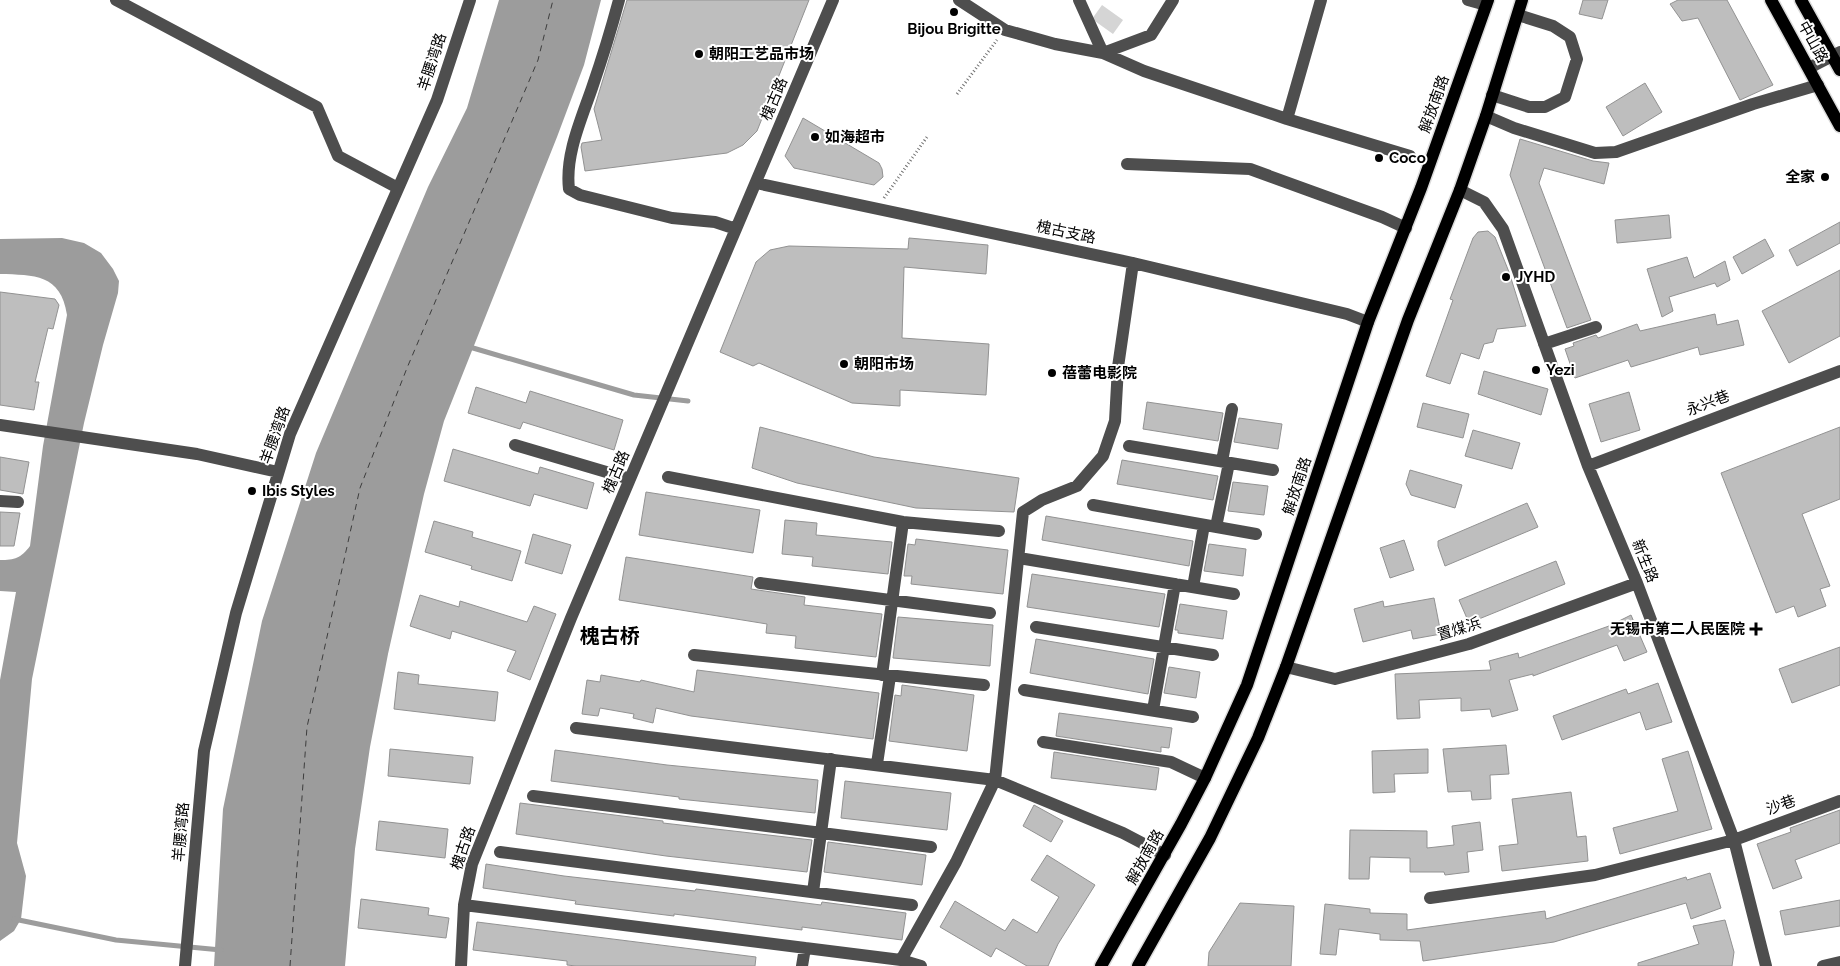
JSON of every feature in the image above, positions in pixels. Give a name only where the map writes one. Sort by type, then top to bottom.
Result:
[{"type":"main road","points":[[1138,966],[1214,829],[1258,738],[1286,667],[1408,320],[1460,190],[1486,116],[1522,0]]},
{"type":"main road","name":"中山路","points":[[1771,0],[1840,126]]},
{"type":"main road","name":"中山路","points":[[1801,0],[1836,54],[1840,70]]},
{"type":"main road","name":"解放南路","points":[[1101,966],[1165,855],[1205,778],[1247,685],[1368,322],[1406,228],[1487,3]]},
{"type":"street","points":[[116,0],[316,107],[338,156],[398,188]]},
{"type":"street","name":"羊腰湾路","points":[[185,965],[204,752],[236,613],[290,434],[437,100],[470,0]]},
{"type":"street","points":[[619,0],[609,38],[574,142],[568,176],[569,189],[580,195],[672,218],[715,222],[736,229]]},
{"type":"street","name":"槐古路","points":[[460,966],[464,906],[472,864],[630,479],[833,0]]},
{"type":"street","points":[[958,0],[1004,30],[1055,44],[1103,53],[1144,71],[1287,119],[1410,156]]},
{"type":"street","points":[[1079,0],[1103,53]]},
{"type":"street","points":[[1103,53],[1150,35],[1173,0]]},
{"type":"street","points":[[1287,119],[1322,0]]},
{"type":"street","points":[[1468,0],[1487,3]]},
{"type":"street","points":[[1492,95],[1529,107],[1545,107],[1565,97],[1578,59],[1570,37],[1553,26],[1518,15]]},
{"type":"street","points":[[1809,68],[1836,54]]},
{"type":"street","points":[[1486,116],[1514,128],[1595,153],[1616,152],[1753,104],[1818,85]]},
{"type":"street","points":[[1127,164],[1250,169],[1382,217],[1406,228]]},
{"type":"street","name":"槐古支路","points":[[756,183],[1133,263],[1347,314],[1368,322]]},
{"type":"street","name":"新生路","points":[[1460,190],[1484,202],[1503,229],[1588,466],[1637,583],[1734,840],[1766,966]]},
{"type":"street","points":[[900,960],[956,862],[995,780],[1024,512],[1042,500],[1077,486],[1102,456],[1115,421],[1118,366],[1133,263]]},
{"type":"street","points":[[1544,344],[1596,327]]},
{"type":"street","name":"永兴巷","points":[[1588,466],[1840,371]]},
{"type":"street","points":[[1193,587],[1226,462],[1232,409]]},
{"type":"street","points":[[0,425],[197,454],[278,472]]},
{"type":"street","points":[[515,445],[630,479]]},
{"type":"street","points":[[1129,446],[1273,470]]},
{"type":"street","points":[[668,477],[903,522],[999,531]]},
{"type":"street","points":[[0,501],[18,502]]},
{"type":"street","points":[[1093,505],[1256,534]]},
{"type":"street","points":[[877,764],[893,600],[903,522]]},
{"type":"street","points":[[1018,558],[1234,594]]},
{"type":"street","points":[[760,583],[990,613]]},
{"type":"street","name":"置煤浜","points":[[1286,667],[1335,678],[1468,644],[1637,583]]},
{"type":"street","points":[[1153,710],[1176,584]]},
{"type":"street","points":[[1036,627],[1213,655]]},
{"type":"street","points":[[694,655],[984,685]]},
{"type":"street","points":[[1024,690],[1193,717]]},
{"type":"street","points":[[576,728],[995,780],[1124,833],[1165,855]]},
{"type":"street","points":[[1043,742],[1171,762],[1205,778]]},
{"type":"street","points":[[813,892],[831,759]]},
{"type":"street","points":[[533,796],[930,847]]},
{"type":"street","name":"沙巷","points":[[1430,898],[1595,875],[1734,840],[1840,801]]},
{"type":"street","points":[[500,852],[912,905]]},
{"type":"street","points":[[464,906],[900,960],[921,966]]},
{"type":"street","points":[[802,966],[805,948]]},
{"type":"street","points":[[1823,966],[1840,962]]},
{"type":"path","points":[[957,94],[1004,30]]},
{"type":"path","points":[[876,208],[927,137]]},
{"type":"shaded area","points":[[499,0],[601,0],[584,65],[444,421],[424,494],[388,654],[370,747],[355,849],[345,966],[214,966],[223,809],[262,621],[316,453],[428,187],[467,108]]},
{"type":"shaded area","points":[[1102,5],[1123,20],[1113,34],[1092,19]]},
{"type":"shaded area","points":[[62,238],[84,243],[101,253],[119,281],[118,293],[84,423],[32,679],[17,843],[26,876],[21,919],[14,931],[0,941],[0,680],[16,592],[0,591],[0,560],[17,558],[30,546],[43,446],[67,315],[59,291],[52,284],[35,277],[0,274],[0,239]]},
{"type":"building","name":"朝阳工艺品市场","points":[[627,0],[809,0],[757,131],[743,145],[727,153],[585,171],[581,147],[582,143],[602,140],[594,109]]},
{"type":"building","points":[[1583,0],[1608,0],[1602,19],[1579,14]]},
{"type":"building","points":[[1678,0],[1727,0],[1773,85],[1740,100],[1698,18],[1682,21],[1670,4]]},
{"type":"building","points":[[1645,83],[1662,112],[1623,136],[1606,107]]},
{"type":"building","name":"如海超市","points":[[803,118],[879,163],[883,177],[874,185],[794,168],[785,156]]},
{"type":"building","points":[[1520,139],[1593,161],[1609,163],[1604,184],[1544,168],[1539,183],[1591,320],[1567,328],[1510,175]]},
{"type":"building","points":[[1669,215],[1671,238],[1617,243],[1615,220]]},
{"type":"building","points":[[1840,222],[1840,243],[1797,266],[1789,250]]},
{"type":"building","points":[[1488,231],[1495,237],[1509,272],[1526,326],[1497,329],[1493,342],[1484,344],[1479,359],[1461,353],[1450,384],[1426,376],[1453,300],[1450,299],[1473,238],[1478,232]]},
{"type":"building","points":[[909,238],[988,245],[986,274],[904,267],[902,338],[989,344],[986,395],[900,390],[900,406],[852,403],[759,363],[753,366],[720,352],[756,262],[770,250],[789,246],[908,249]]},
{"type":"building","points":[[1765,239],[1774,256],[1742,274],[1733,257]]},
{"type":"building","points":[[1687,257],[1694,278],[1725,261],[1730,280],[1717,287],[1715,283],[1669,297],[1673,311],[1662,317],[1647,269]]},
{"type":"building","points":[[1840,270],[1840,336],[1789,363],[1762,311]]},
{"type":"building","points":[[0,292],[55,299],[59,305],[53,329],[48,328],[35,382],[39,382],[34,410],[0,405]]},
{"type":"building","points":[[1715,314],[1717,325],[1738,320],[1744,345],[1700,355],[1698,347],[1631,367],[1628,360],[1575,378],[1565,349],[1574,346],[1573,343],[1596,335],[1598,338],[1637,324],[1640,331]]},
{"type":"building","points":[[1484,371],[1548,389],[1541,415],[1478,394]]},
{"type":"building","points":[[476,387],[526,403],[530,391],[623,420],[614,450],[523,422],[520,429],[468,413]]},
{"type":"building","points":[[1629,392],[1640,430],[1601,442],[1589,404]]},
{"type":"building","points":[[1147,402],[1223,413],[1218,441],[1143,429]]},
{"type":"building","points":[[1423,403],[1469,414],[1463,438],[1417,427]]},
{"type":"building","points":[[1239,418],[1282,424],[1278,449],[1234,442]]},
{"type":"building","points":[[760,427],[874,457],[1019,478],[1014,512],[916,508],[797,483],[752,468]]},
{"type":"building","points":[[1840,427],[1840,499],[1802,514],[1830,586],[1820,589],[1826,606],[1798,617],[1794,606],[1776,613],[1721,473]]},
{"type":"building","points":[[1473,430],[1520,443],[1512,469],[1465,456]]},
{"type":"building","points":[[453,449],[538,474],[540,467],[594,483],[587,509],[534,494],[530,506],[444,481]]},
{"type":"building","points":[[0,457],[29,462],[23,494],[0,490]]},
{"type":"building","points":[[1122,460],[1218,476],[1213,500],[1117,484]]},
{"type":"building","points":[[1410,470],[1462,485],[1455,508],[1411,495],[1406,484]]},
{"type":"building","points":[[1233,482],[1268,486],[1264,515],[1228,511]]},
{"type":"building","points":[[646,492],[760,510],[753,553],[639,535]]},
{"type":"building","points":[[1527,503],[1538,527],[1445,566],[1438,541]]},
{"type":"building","points":[[0,512],[20,513],[14,546],[0,546]]},
{"type":"building","points":[[1046,516],[1193,541],[1189,566],[1042,540]]},
{"type":"building","points":[[785,520],[817,523],[816,535],[892,542],[888,574],[812,566],[813,557],[782,554]]},
{"type":"building","points":[[434,521],[473,532],[472,537],[521,551],[512,581],[471,569],[472,566],[425,552]]},
{"type":"building","points":[[533,534],[571,545],[562,574],[525,563]]},
{"type":"building","points":[[916,539],[1008,550],[1003,594],[911,584],[912,576],[904,576],[908,544],[915,545]]},
{"type":"building","points":[[1404,540],[1414,570],[1390,578],[1380,548]]},
{"type":"building","points":[[1209,544],[1246,549],[1243,576],[1204,571]]},
{"type":"building","points":[[626,557],[753,577],[751,589],[805,597],[804,605],[882,614],[876,657],[795,648],[796,636],[766,633],[767,624],[619,600]]},
{"type":"building","points":[[1556,561],[1565,584],[1469,623],[1459,600]]},
{"type":"building","points":[[1032,574],[1165,594],[1159,627],[1027,607]]},
{"type":"building","points":[[420,595],[459,607],[460,601],[527,622],[534,606],[556,614],[530,680],[507,671],[516,651],[452,631],[450,639],[410,626]]},
{"type":"building","points":[[1434,598],[1441,634],[1413,639],[1411,630],[1363,642],[1354,609],[1383,601],[1384,607]]},
{"type":"building","points":[[1180,604],[1227,611],[1223,639],[1178,633],[1178,630],[1175,630]]},
{"type":"building","points":[[1631,615],[1647,652],[1624,661],[1617,645],[1533,676],[1533,674],[1509,680],[1518,710],[1492,717],[1490,709],[1461,711],[1461,698],[1419,700],[1420,718],[1397,719],[1395,674],[1491,670],[1489,661],[1518,653],[1519,658],[1609,626]]},
{"type":"building","points":[[898,617],[993,625],[990,666],[893,658]]},
{"type":"building","points":[[1036,639],[1154,659],[1148,694],[1030,673]]},
{"type":"building","points":[[1840,647],[1840,685],[1792,703],[1779,669]]},
{"type":"building","points":[[1169,667],[1200,672],[1196,698],[1164,693]]},
{"type":"building","points":[[697,670],[879,693],[873,739],[691,716],[656,708],[653,723],[633,718],[634,714],[600,708],[598,716],[582,714],[587,680],[600,682],[601,675],[640,682],[641,680],[694,692]]},
{"type":"building","points":[[398,672],[419,675],[418,684],[498,692],[495,721],[394,709]]},
{"type":"building","points":[[1658,683],[1672,722],[1646,730],[1640,712],[1562,740],[1553,716],[1626,689],[1628,694]]},
{"type":"building","points":[[902,685],[974,695],[967,751],[889,741],[895,695],[901,696]]},
{"type":"building","points":[[1059,713],[1172,728],[1169,748],[1161,747],[1161,752],[1056,736]]},
{"type":"building","points":[[1506,745],[1509,774],[1490,775],[1491,799],[1472,800],[1471,791],[1448,792],[1443,749]]},
{"type":"building","points":[[390,749],[473,757],[470,784],[388,776]]},
{"type":"building","points":[[1428,749],[1428,773],[1394,774],[1395,792],[1373,793],[1372,751]]},
{"type":"building","points":[[555,750],[667,765],[818,780],[815,813],[679,799],[679,797],[551,781]]},
{"type":"building","points":[[1688,751],[1712,829],[1620,854],[1613,828],[1678,811],[1662,759]]},
{"type":"building","points":[[1054,752],[1159,768],[1156,790],[1051,778]]},
{"type":"building","points":[[845,781],[951,793],[947,830],[841,818]]},
{"type":"building","points":[[1571,792],[1577,837],[1586,836],[1588,861],[1502,871],[1499,846],[1518,844],[1512,799]]},
{"type":"building","points":[[520,803],[663,821],[663,823],[812,840],[807,872],[666,856],[516,834]]},
{"type":"building","points":[[1034,805],[1063,821],[1051,842],[1023,826]]},
{"type":"building","points":[[1840,810],[1840,843],[1795,860],[1802,878],[1773,889],[1757,844],[1791,832],[1790,828]]},
{"type":"building","points":[[379,821],[448,829],[445,858],[376,850]]},
{"type":"building","points":[[1480,822],[1483,850],[1467,852],[1469,872],[1445,875],[1444,872],[1410,872],[1410,858],[1370,857],[1369,879],[1349,879],[1350,830],[1427,831],[1427,848],[1454,845],[1452,826]]},
{"type":"building","points":[[828,842],[926,855],[922,885],[824,872]]},
{"type":"building","points":[[1047,855],[1095,885],[1058,944],[1048,966],[1027,966],[996,948],[991,957],[940,927],[955,901],[1005,931],[1013,919],[1037,933],[1059,897],[1031,880]]},
{"type":"building","points":[[486,864],[564,876],[695,891],[696,889],[821,905],[822,902],[906,913],[902,940],[802,927],[802,930],[575,904],[576,901],[483,888]]},
{"type":"building","points":[[1710,873],[1721,908],[1691,919],[1686,903],[1554,942],[1423,961],[1420,941],[1380,940],[1380,934],[1339,929],[1336,955],[1320,954],[1325,904],[1370,909],[1370,913],[1407,914],[1407,930],[1545,911],[1546,919],[1686,877],[1687,880]]},
{"type":"building","points":[[361,899],[429,908],[428,915],[449,918],[446,938],[358,928]]},
{"type":"building","points":[[1840,900],[1840,926],[1785,935],[1780,911]]},
{"type":"building","points":[[1240,903],[1294,906],[1291,966],[1208,966],[1209,952]]},
{"type":"building","points":[[1725,920],[1734,952],[1732,966],[1638,966],[1638,963],[1699,944],[1693,926]]},
{"type":"building","points":[[477,922],[756,957],[755,966],[567,965],[567,961],[473,950]]},
{"type":"waterway","points":[[473,348],[634,395],[688,401]]},
{"type":"waterway","points":[[14,919],[116,940],[221,950]]},
{"type":"ferry route","points":[[290,966],[307,727],[360,488],[407,368],[538,60],[553,0]]},
{"type":"place","name":"Bijou Brigitte","points":[[954,12]]},
{"type":"place","name":"朝阳工艺品市场","points":[[699,54]]},
{"type":"place","name":"如海超市","points":[[815,137]]},
{"type":"place","name":"Coco","points":[[1379,158]]},
{"type":"place","name":"全家","points":[[1825,177]]},
{"type":"place","name":"JYHD","points":[[1506,277]]},
{"type":"place","name":"朝阳市场","points":[[844,364]]},
{"type":"place","name":"Yezi","points":[[1536,370]]},
{"type":"place","name":"蓓蕾电影院","points":[[1052,373]]},
{"type":"place","name":"Ibis Styles","points":[[252,491]]},
{"type":"place","name":"无锡市第二人民医院","points":[[1756,629]]},
{"type":"district","name":"槐古桥","points":[[610,636]]}]
